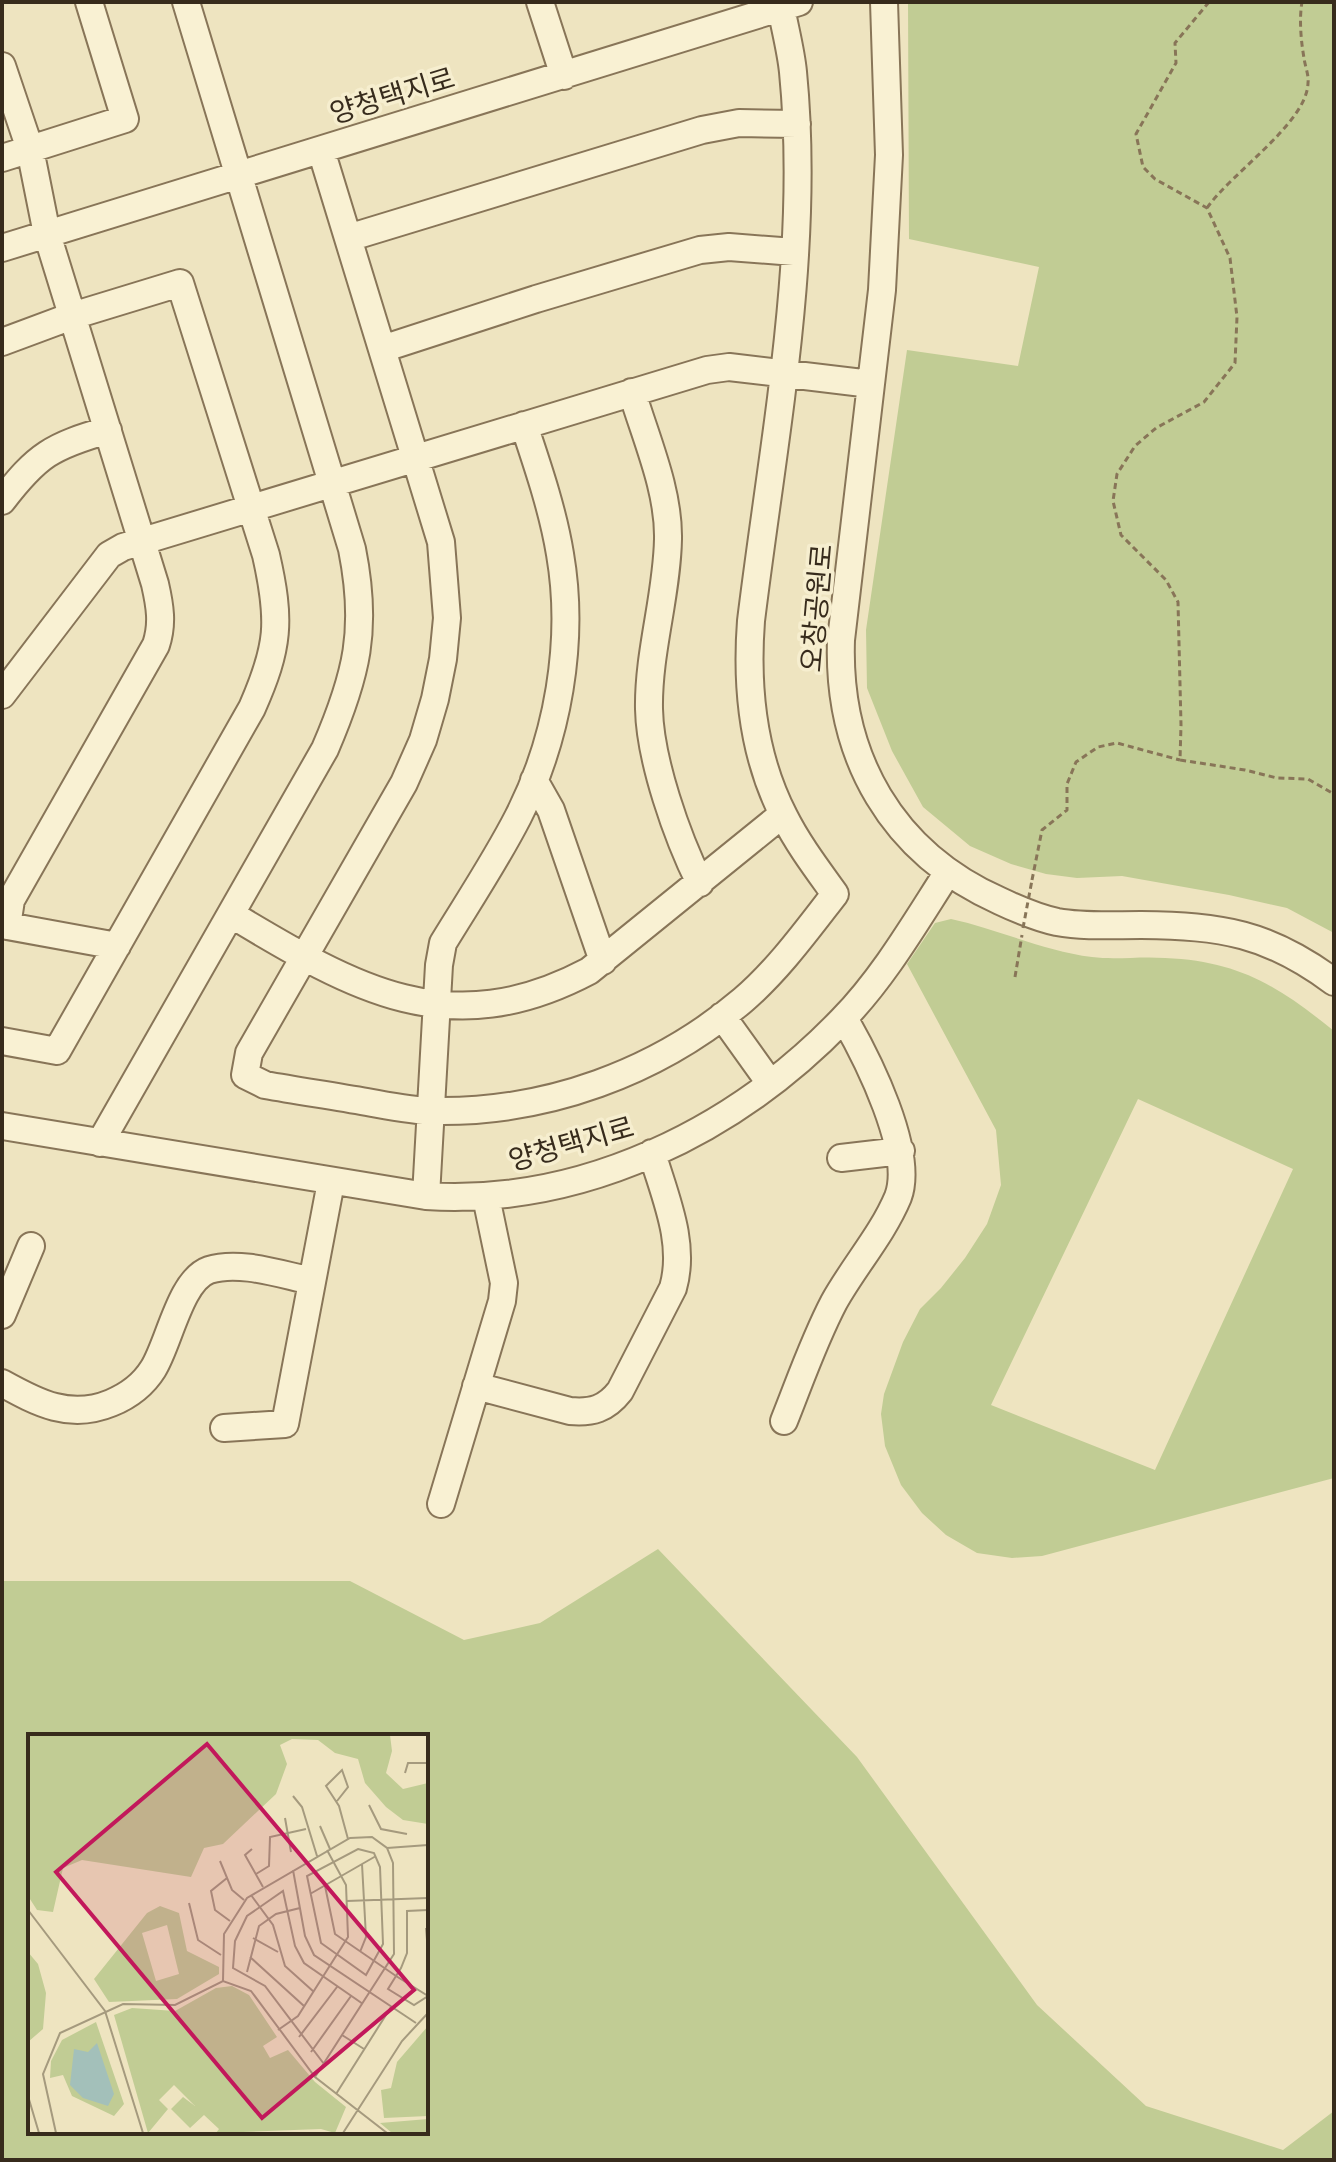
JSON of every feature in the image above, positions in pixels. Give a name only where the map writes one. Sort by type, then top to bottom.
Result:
[{"type":"street","points":[[2,158],[125,119],[89,2]]},
{"type":"street","points":[[540,2],[564,76]]},
{"type":"street","name":"오창공원로","points":[[884,2],[888,184],[882,290],[841,640],[842,700],[862,766],[888,812],[908,837],[948,872],[977,891],[1011,907],[1055,922],[1236,932],[1294,955],[1334,982]]},
{"type":"street","points":[[321,150],[441,542],[447,618],[435,699],[423,740],[404,783],[249,1053],[245,1075],[265,1085],[432,1111],[504,1109],[574,1093],[640,1066],[677,1046],[744,1000],[835,894],[802,849],[783,814],[768,776],[756,733],[748,662],[783,373],[798,195],[790,4]]},
{"type":"street","name":"양청택지로","points":[[2,248],[790,4]]},
{"type":"street","points":[[100,1143],[325,749],[352,682],[361,615],[352,549],[238,174],[196,5]]},
{"type":"street","points":[[2,66],[30,149],[47,234],[161,612],[161,631],[156,645],[11,900],[4,926],[117,946]]},
{"type":"street","points":[[348,238],[702,130],[739,123],[797,124]]},
{"type":"street","points":[[382,349],[550,294],[700,250],[729,247],[794,252]]},
{"type":"street","points":[[2,342],[72,316],[180,283],[251,507],[275,595],[277,621],[275,648],[268,672],[240,731],[57,1051],[2,1041]]},
{"type":"street","points":[[2,695],[109,555],[142,541],[707,370],[729,367],[871,384]]},
{"type":"street","points":[[632,392],[667,508],[668,539],[649,709],[664,784],[700,883]]},
{"type":"street","points":[[426,1196],[439,965],[443,943],[518,817],[534,780],[550,733],[565,634],[561,555],[524,425]]},
{"type":"street","points":[[2,501],[35,462],[50,450],[108,430]]},
{"type":"street","points":[[534,780],[551,810],[603,961]]},
{"type":"street","points":[[232,915],[304,958],[379,992],[438,1003],[487,1005],[521,999],[558,987],[603,961],[783,814]]},
{"type":"street","name":"양청택지로","points":[[2,1126],[426,1196],[486,1197],[569,1183],[619,1168],[652,1153],[735,1109],[770,1083],[844,1018],[882,972],[948,872]]},
{"type":"street","points":[[722,1016],[770,1083]]},
{"type":"street","points":[[784,1421],[835,1302],[872,1245],[900,1192],[901,1151],[894,1127],[844,1018]]},
{"type":"street","points":[[841,1158],[901,1151]]},
{"type":"street","points":[[476,1386],[570,1411],[586,1412],[601,1409],[620,1391],[673,1288],[678,1271],[676,1237],[652,1153]]},
{"type":"street","points":[[224,1428],[285,1424],[331,1182]]},
{"type":"street","points":[[441,1504],[502,1301],[504,1283],[486,1197]]},
{"type":"street","points":[[2,1315],[31,1246]]},
{"type":"street","points":[[2,1383],[53,1408],[80,1412],[104,1406],[124,1398],[153,1369],[180,1307],[198,1276],[208,1270],[227,1267],[312,1281]]},
{"type":"path","points":[[1180,760],[1178,602],[1166,580],[1121,535],[1113,501],[1117,474],[1135,446],[1156,428],[1204,402],[1235,363],[1237,317],[1230,258],[1207,208],[1155,179],[1143,167],[1136,134],[1176,63],[1175,43],[1209,2]]},
{"type":"path","points":[[1207,208],[1219,191],[1278,135],[1303,104],[1308,82],[1303,57],[1302,2]]},
{"type":"path","points":[[1015,977],[1042,830],[1067,810],[1067,784],[1076,762],[1098,747],[1117,743],[1180,760],[1277,778],[1308,779],[1334,794]]},
{"type":"green space","points":[[908,2],[1334,2],[1334,933],[1287,908],[1229,895],[1122,876],[1077,878],[1046,874],[1011,864],[970,846],[923,807],[892,751],[867,688],[866,630],[907,350],[1018,366],[1039,267],[909,239]]},
{"type":"green space","points":[[951,919],[1056,950],[1092,957],[1165,958],[1215,964],[1275,989],[1334,1031],[1334,1478],[1042,1556],[1012,1558],[977,1553],[946,1535],[922,1513],[901,1485],[885,1446],[881,1414],[884,1394],[903,1342],[920,1309],[965,1258],[987,1224],[1001,1185],[996,1130],[907,964],[935,923]],"holes":[[[1138,1099],[1293,1169],[1155,1470],[991,1405]]]},
{"type":"green space","points":[[658,1549],[857,1757],[1037,2005],[1146,2106],[1283,2150],[1334,2111],[1334,2160],[2,2160],[2,1581],[350,1581],[464,1640],[540,1623]]}]
